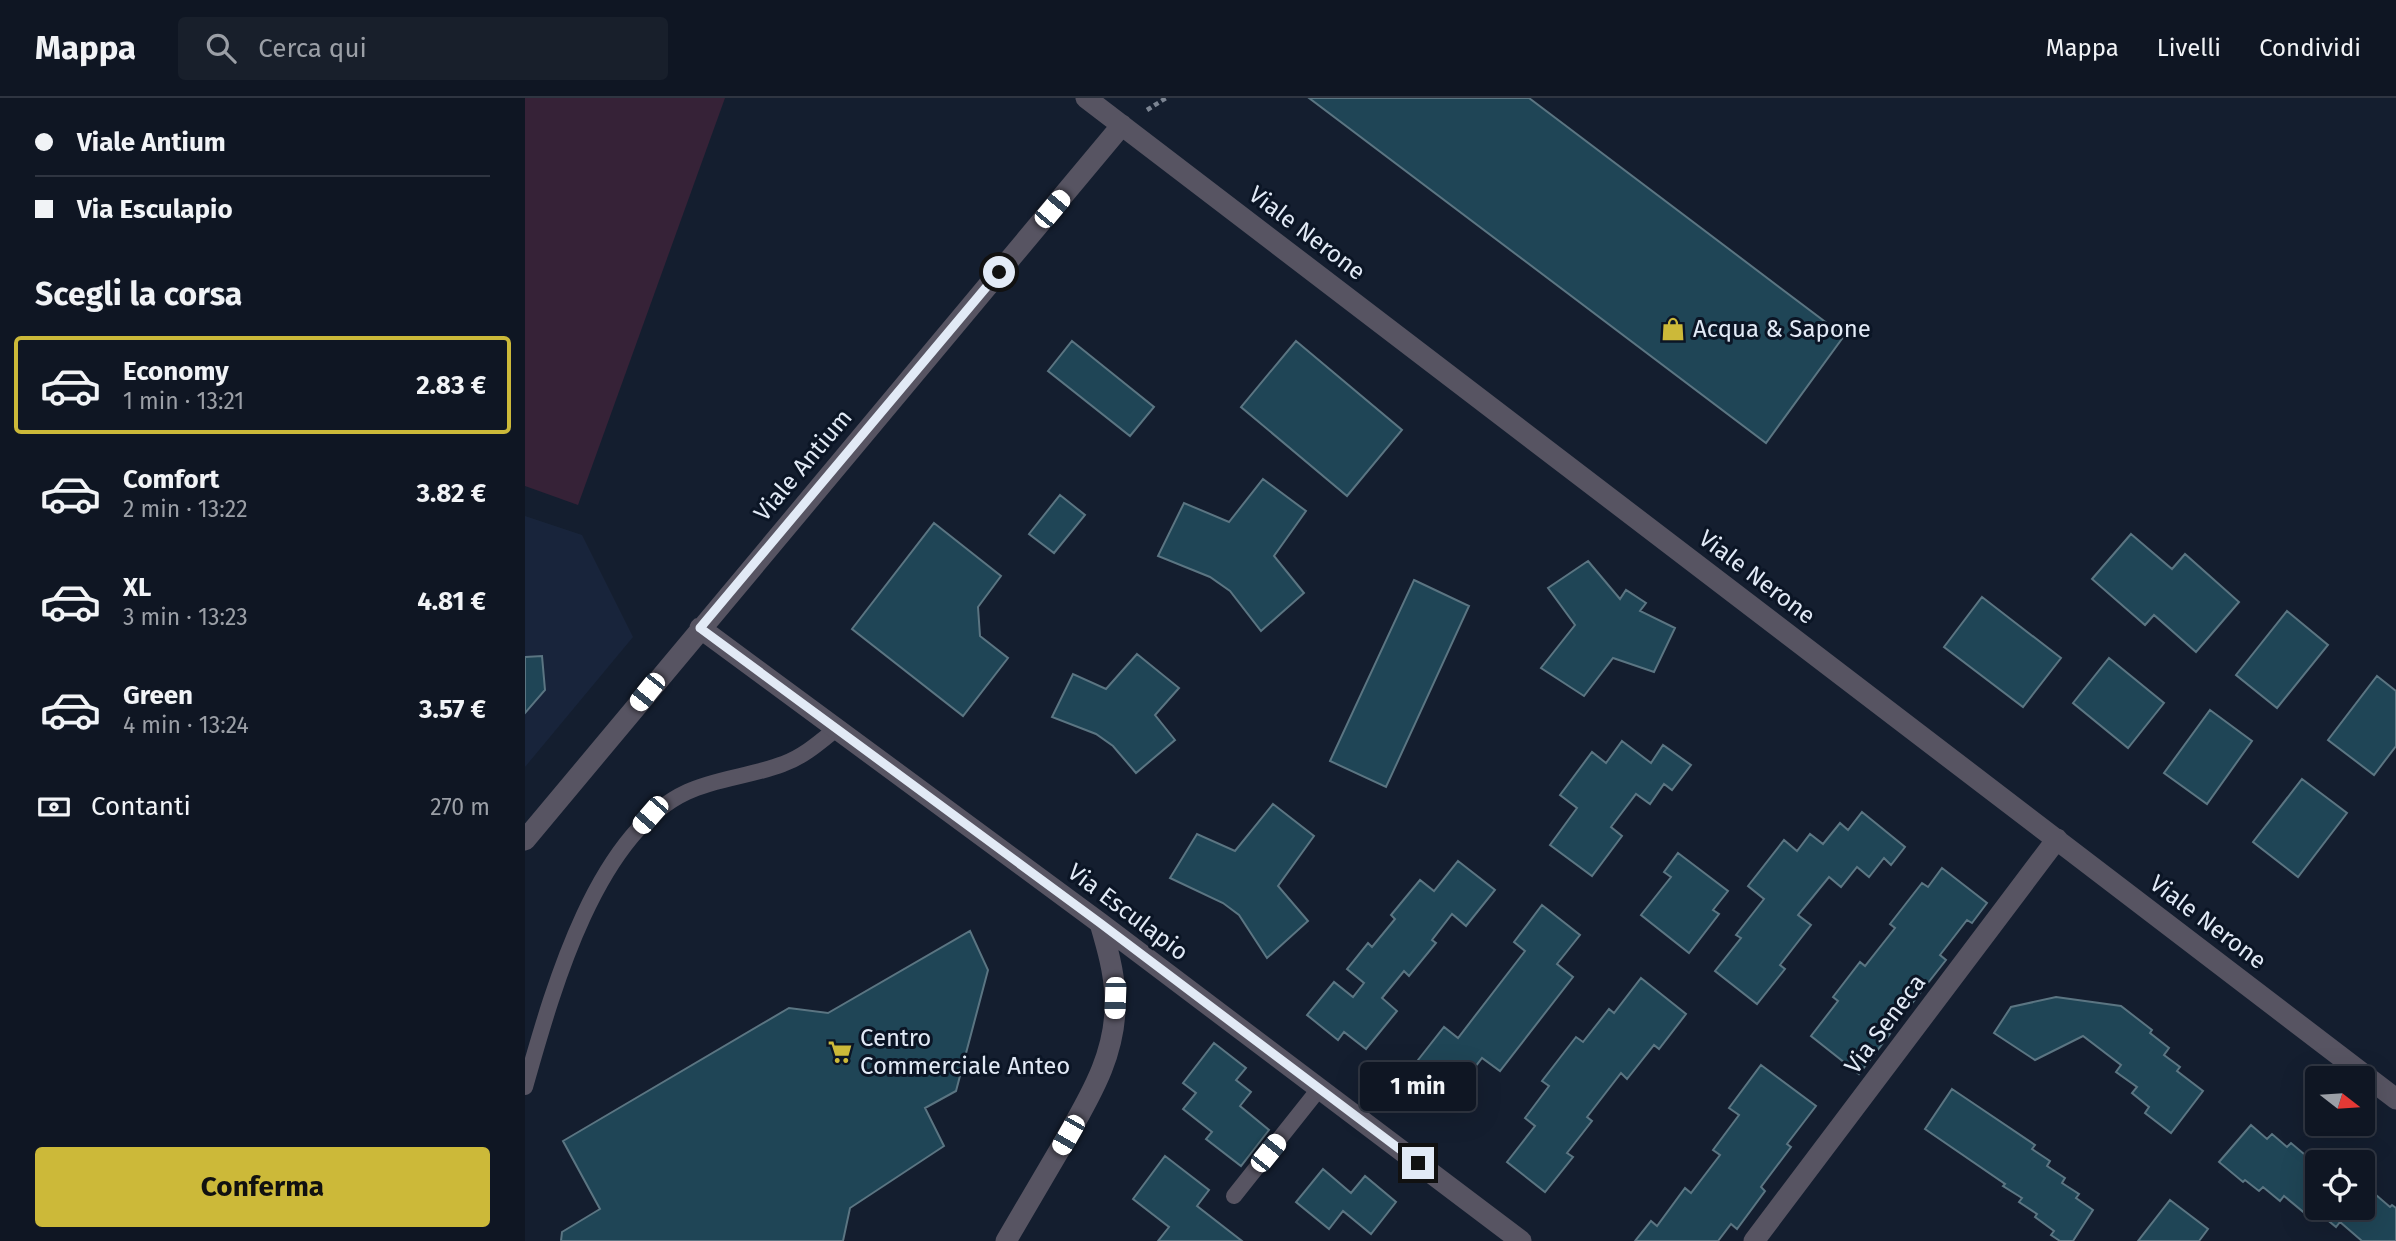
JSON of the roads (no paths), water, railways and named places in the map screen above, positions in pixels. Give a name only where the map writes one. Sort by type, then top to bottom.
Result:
[{"type":"street","name":"Viale Nerone","points":[[1086,98],[2396,1099]]},
{"type":"street","name":"Viale Antium","points":[[525,840],[1122,125]]},
{"type":"street","name":"Via Esculapio","points":[[700,628],[1100,923],[1521,1241]]},
{"type":"street","name":"Via Seneca","points":[[1754,1241],[2057,839]]},
{"type":"street","points":[[1006,1241],[1094,1090],[1109,1053],[1115,1022],[1114,977],[1100,923]]},
{"type":"lane","points":[[525,1087],[556,986],[589,903],[605,874],[650,815],[686,792],[717,781],[786,764],[812,749],[837,729]]},
{"type":"lane","points":[[1234,1196],[1319,1088]]},
{"type":"place","name":"Acqua & Sapone","points":[[1673,329]]},
{"type":"place","name":"Centro Commerciale Anteo","points":[[840,1052]]}]
